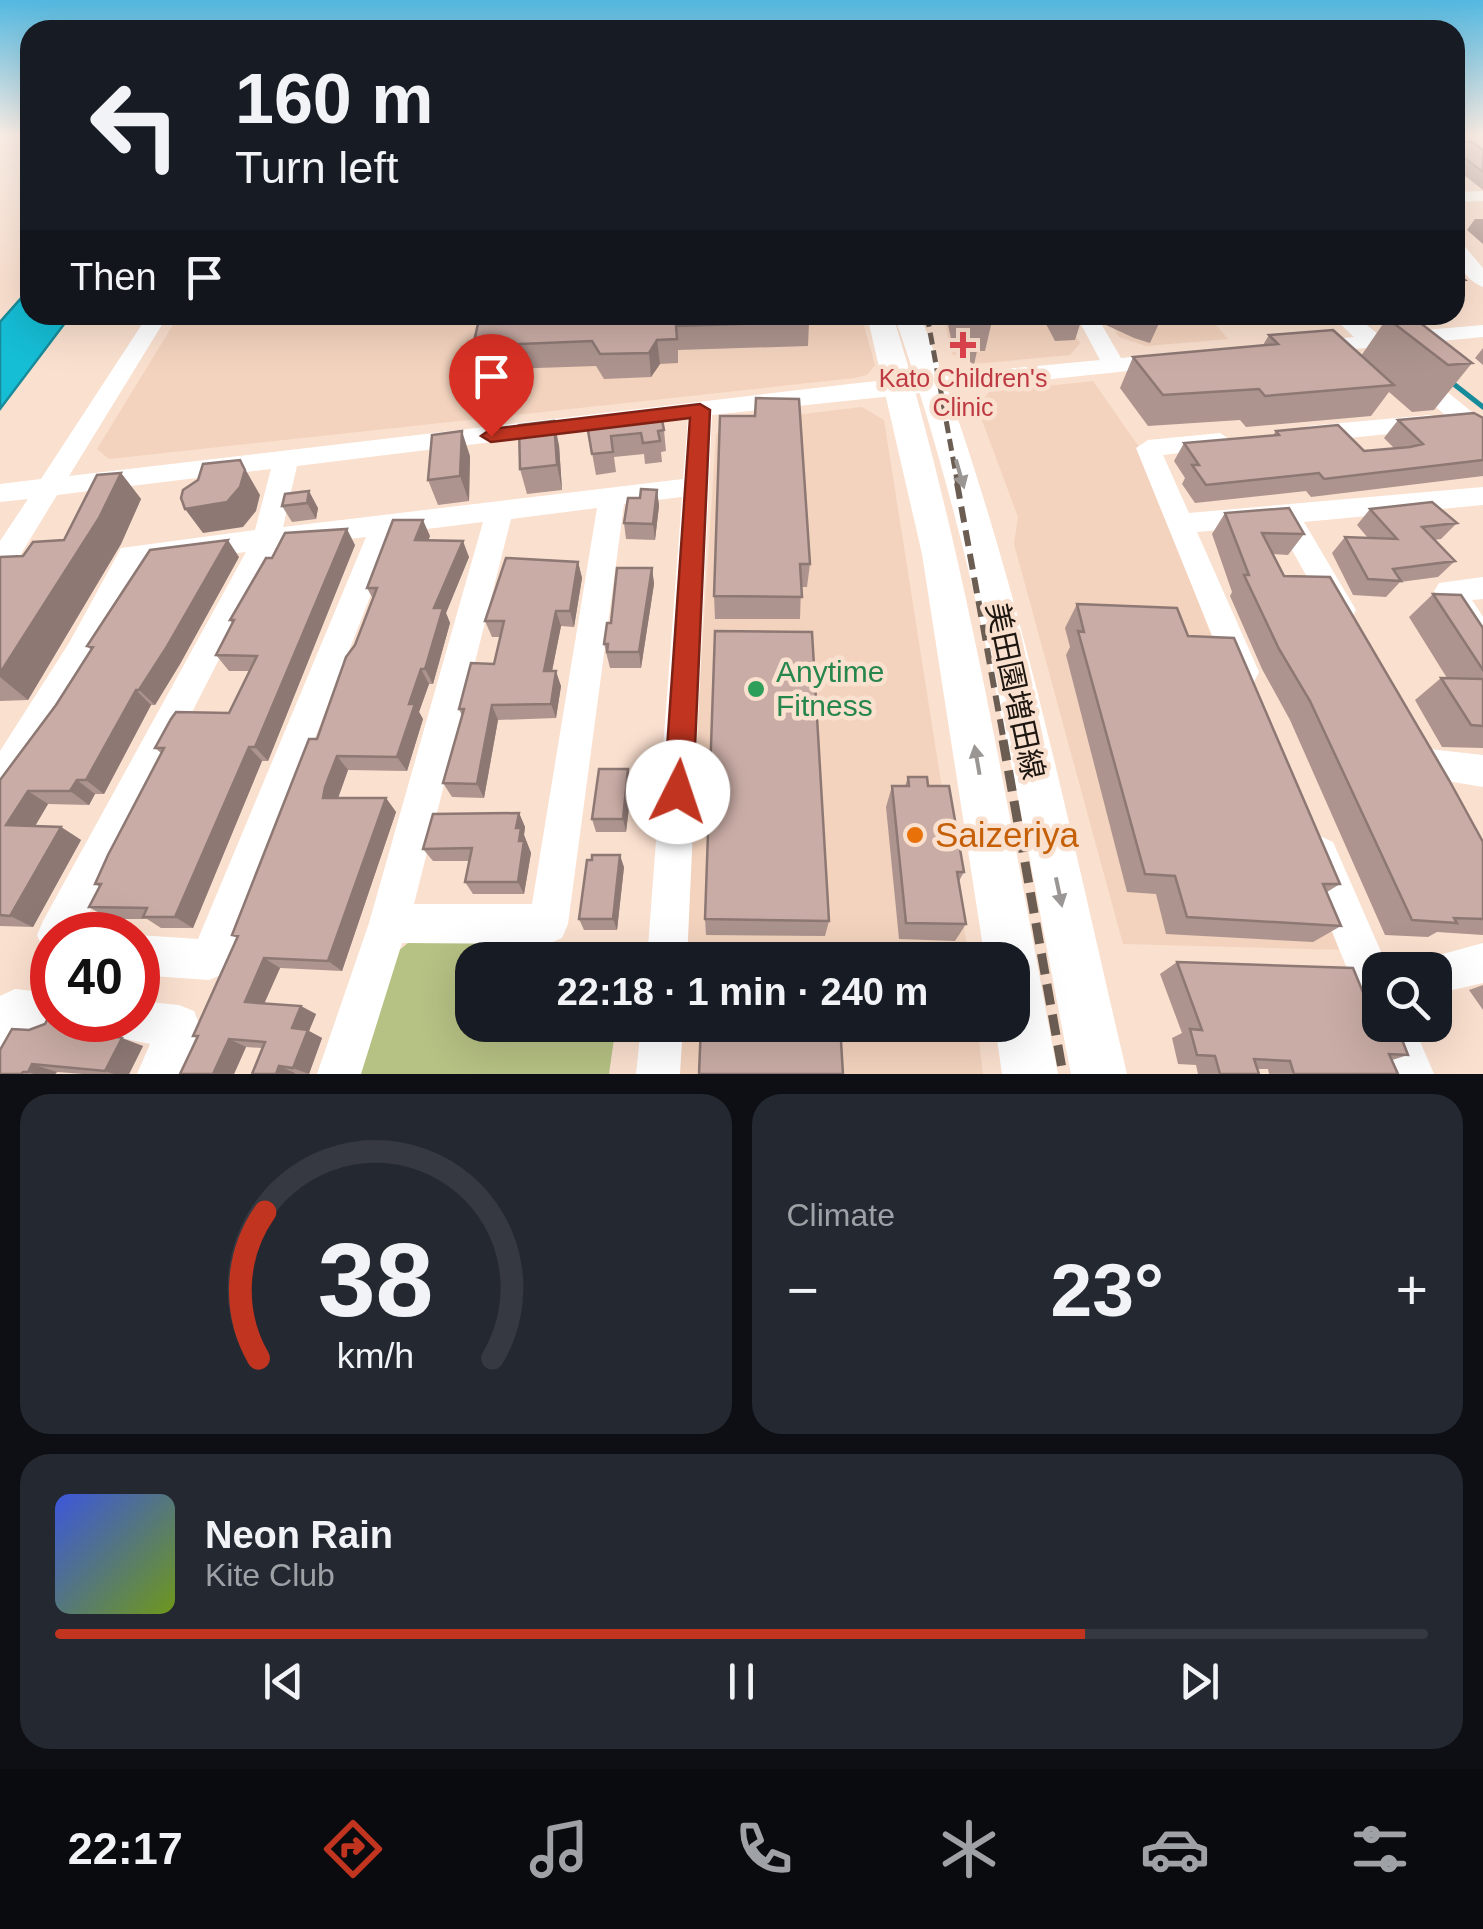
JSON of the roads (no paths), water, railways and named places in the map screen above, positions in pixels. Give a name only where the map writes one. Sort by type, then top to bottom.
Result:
[{"type":"main road","name":"美田園増田線","points":[[885,325],[917,384],[996,599],[1098,1074]]},
{"type":"main road","name":"美田園増田線","points":[[908,325],[1008,942]]},
{"type":"main road","points":[[1025,1042],[1030,1074]]},
{"type":"street","points":[[1465,259],[1483,280]]},
{"type":"street","points":[[0,564],[152,325]]},
{"type":"street","points":[[1092,325],[1114,364]]},
{"type":"street","points":[[1354,325],[1474,427]]},
{"type":"street","points":[[1283,350],[1483,332]]},
{"type":"street","points":[[0,493],[917,384],[1189,358]]},
{"type":"street","points":[[668,942],[700,410]]},
{"type":"street","points":[[1287,436],[1474,427]]},
{"type":"street","points":[[1247,439],[1148,448],[1253,696]]},
{"type":"street","points":[[70,912],[266,540],[286,460]]},
{"type":"street","points":[[0,782],[80,652],[131,556],[697,486]]},
{"type":"street","points":[[389,923],[548,924],[612,497]]},
{"type":"street","points":[[1181,524],[1478,504]]},
{"type":"street","points":[[339,1074],[389,923],[500,511]]},
{"type":"street","points":[[1287,516],[1354,632]]},
{"type":"street","points":[[160,956],[209,960],[385,525]]},
{"type":"street","points":[[1483,588],[1449,591],[1483,642]]},
{"type":"street","points":[[1410,732],[1447,797]]},
{"type":"street","points":[[1429,765],[1483,771]]},
{"type":"street","points":[[1305,820],[1362,953]]},
{"type":"street","points":[[1452,970],[1483,964]]},
{"type":"street","points":[[0,1036],[15,1010],[30,1012]]},
{"type":"street","points":[[158,1074],[179,1026],[160,1024]]},
{"type":"street","points":[[658,1074],[661,1042]]},
{"type":"street","points":[[1399,1042],[1412,1074]]},
{"type":"water","points":[[20,299],[20,325],[63,325],[0,409],[0,322]]},
{"type":"waterway","points":[[1455,385],[1483,407]]},
{"type":"railway","points":[[929,325],[958,486]]},
{"type":"railway","points":[[957,483],[1004,742]]},
{"type":"railway","points":[[1003,740],[1063,1074]]},
{"type":"place","name":"Kato Children's Clinic","points":[[963,345]]},
{"type":"place","name":"Anytime Fitness","points":[[756,689]]},
{"type":"place","name":"Saizeriya","points":[[915,835]]}]
